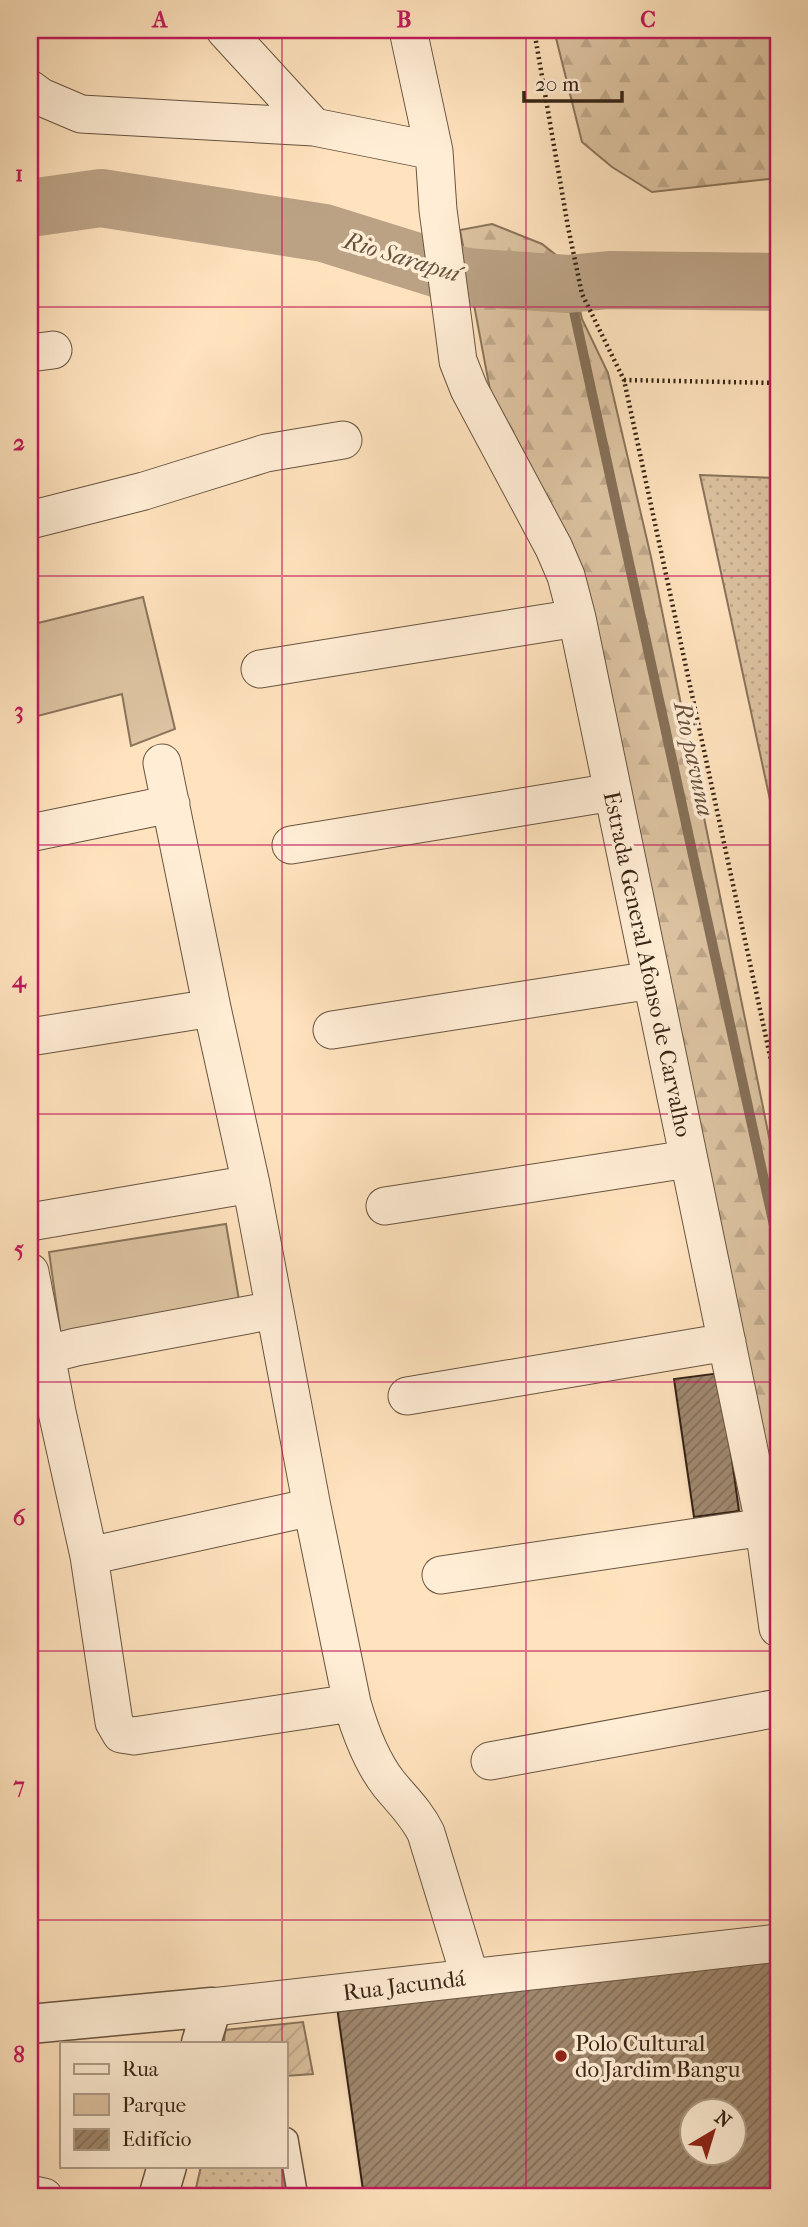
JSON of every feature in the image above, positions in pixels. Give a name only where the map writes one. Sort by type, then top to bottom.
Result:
[{"type":"street","points":[[225,30],[314,127]]},
{"type":"street","points":[[30,89],[41,97],[81,114],[314,127],[434,151],[408,30]]},
{"type":"street","name":"Estrada General Afonso de Carvalho","points":[[434,151],[438,210],[458,361],[468,389],[554,548],[566,576],[578,618],[765,1527],[778,1628]]},
{"type":"street","points":[[30,520],[144,491],[267,453],[344,440]]},
{"type":"street","points":[[260,668],[578,618]]},
{"type":"street","points":[[162,763],[251,1184],[352,1703],[360,1732],[378,1767],[421,1822],[426,1833],[470,1977]]},
{"type":"street","points":[[291,845],[613,792]]},
{"type":"street","points":[[30,833],[171,804]]},
{"type":"street","points":[[332,1030],[652,980]]},
{"type":"street","points":[[30,1037],[212,1008]]},
{"type":"street","points":[[384,1206],[688,1159]]},
{"type":"street","points":[[30,1222],[251,1184]]},
{"type":"street","points":[[30,1272],[89,1556],[114,1723],[121,1734],[134,1736],[352,1703]]},
{"type":"street","points":[[45,1354],[274,1310]]},
{"type":"street","points":[[407,1396],[727,1342]]},
{"type":"street","points":[[89,1556],[312,1507]]},
{"type":"street","points":[[441,1575],[765,1527]]},
{"type":"street","points":[[490,1761],[778,1709]]},
{"type":"street","name":"Rua Jacundá","points":[[30,2024],[212,2007],[778,1942]]},
{"type":"street","points":[[201,2042],[212,2007]]},
{"type":"street","points":[[158,2197],[166,2168]]},
{"type":"street","points":[[30,2194],[44,2197]]},
{"type":"lane","points":[[287,2138],[298,2197]]},
{"type":"path","points":[[534,30],[582,294],[624,380],[778,1093]]},
{"type":"path","points":[[624,380],[778,383]]},
{"type":"green space","points":[[554,30],[778,30],[778,178],[652,192],[612,167],[582,142]]},
{"type":"green space","points":[[492,224],[542,244],[570,266],[582,319],[608,373],[651,557],[778,1181],[778,1568],[580,569],[490,390],[460,230]]},
{"type":"green space","points":[[700,475],[778,478],[778,837]]},
{"type":"green space","points":[[143,597],[175,729],[131,746],[122,694],[30,718],[30,625]]},
{"type":"green space","points":[[226,1224],[241,1312],[61,1337],[49,1252]]},
{"type":"green space","points":[[303,2022],[313,2074],[287,2076],[287,2042],[224,2042],[225,2030]]},
{"type":"green space","points":[[201,2168],[282,2168],[286,2197],[194,2197]]},
{"type":"building","points":[[720,1373],[739,1511],[694,1517],[674,1379]]},
{"type":"building","name":"Polo Cultural do Jardim Bangu","points":[[778,1954],[778,2197],[364,2197],[336,2000]]},
{"type":"waterway","name":"Rio Sarapuí","points":[[30,208],[101,198],[324,233],[465,277],[568,284],[609,280],[778,282]]},
{"type":"waterway","name":"Rio pavuna","points":[[568,284],[778,1244]]},
{"type":"place","name":"Polo Cultural do Jardim Bangu","points":[[561,2056]]}]
